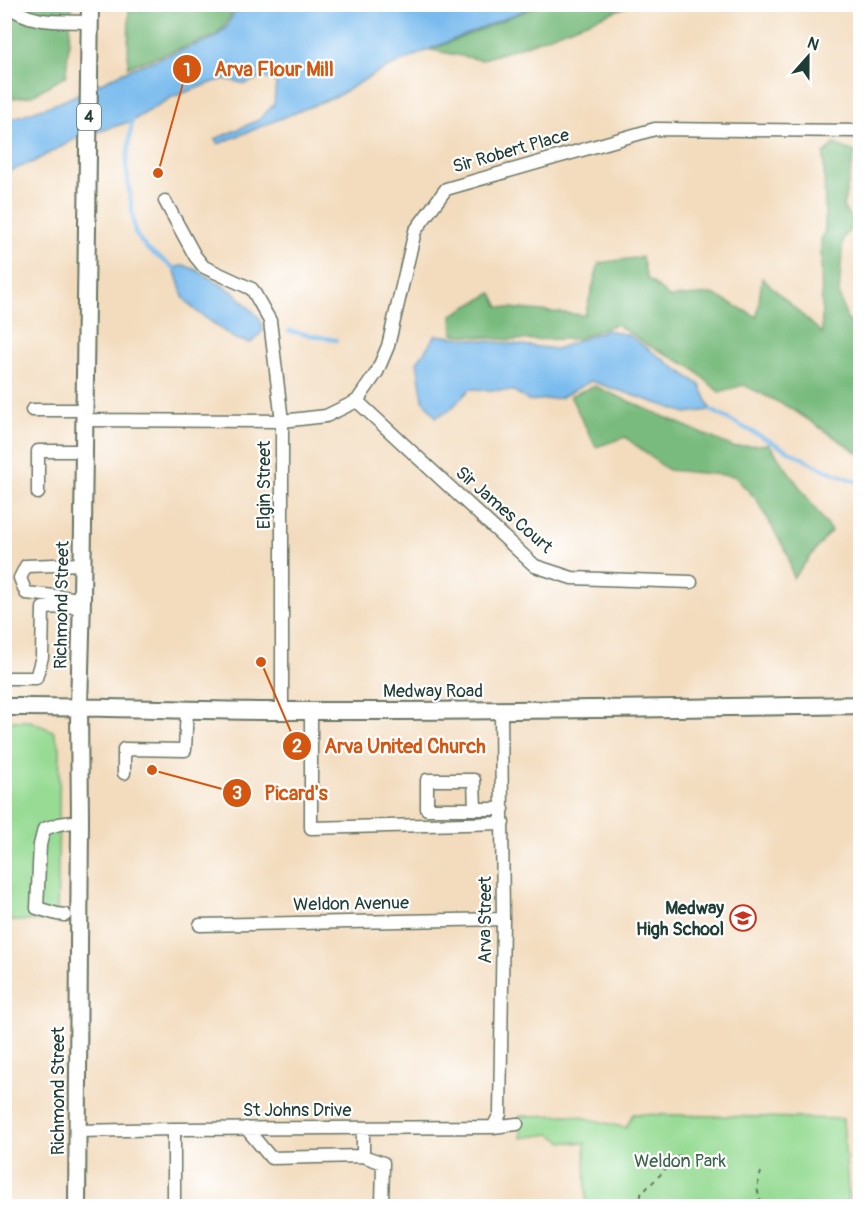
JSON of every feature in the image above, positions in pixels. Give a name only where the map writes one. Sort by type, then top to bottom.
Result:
[{"type":"main road","name":"Richmond Street","points":[[77,1206],[79,706],[90,4]]},
{"type":"main road","name":"Medway Road","points":[[4,707],[501,711],[861,705]]},
{"type":"street","points":[[4,4],[38,21],[90,22]]},
{"type":"street","name":"Sir Robert Place","points":[[282,421],[326,416],[357,401],[377,372],[388,346],[415,231],[446,189],[655,129],[861,131]]},
{"type":"street","points":[[165,201],[195,256],[204,267],[252,289],[270,321],[282,421]]},
{"type":"street","name":"Sir James Court","points":[[357,401],[535,566],[572,578],[691,582]]},
{"type":"street","name":"Elgin Street","points":[[32,410],[85,415],[282,421],[282,711]]},
{"type":"street","points":[[38,493],[38,451],[84,451]]},
{"type":"street","points":[[82,564],[26,566],[20,578],[26,593],[82,602]]},
{"type":"street","points":[[4,678],[36,678],[42,657],[43,608],[82,602]]},
{"type":"street","points":[[124,773],[124,749],[185,750],[188,709]]},
{"type":"street","points":[[312,711],[311,828],[503,823]]},
{"type":"street","name":"Arva Street","points":[[494,1127],[500,1114],[503,919],[501,711]]},
{"type":"street","points":[[475,808],[474,780],[427,780],[427,809],[503,809]]},
{"type":"street","points":[[65,915],[37,908],[40,845],[44,830],[58,824],[80,821]]},
{"type":"street","name":"Weldon Avenue","points":[[200,925],[503,919]]},
{"type":"street","name":"St Johns Drive","points":[[78,1131],[494,1127],[517,1124]]},
{"type":"street","points":[[246,1128],[271,1158],[363,1156],[383,1163],[382,1206]]},
{"type":"street","points":[[363,1128],[363,1156]]},
{"type":"street","points":[[174,1129],[174,1206]]},
{"type":"path","points":[[641,1206],[641,1194],[682,1153]]},
{"type":"path","points":[[761,1172],[757,1188],[762,1206]]},
{"type":"green space","points":[[129,4],[239,5],[235,7],[224,27],[215,36],[128,67]]},
{"type":"green space","points":[[542,4],[631,5],[481,60],[431,50]]},
{"type":"green space","points":[[5,5],[72,5],[66,76],[31,96],[5,99]]},
{"type":"green space","points":[[834,144],[855,152],[843,207],[855,224],[843,238],[839,294],[847,320],[860,325],[860,454],[792,409],[744,385],[719,392],[691,367],[646,344],[616,324],[577,339],[509,340],[453,334],[452,315],[492,293],[499,307],[585,315],[599,263],[642,257],[647,278],[669,297],[713,294],[757,317],[762,278],[822,333],[821,240],[825,230],[824,154]]},
{"type":"green space","points":[[594,386],[733,447],[769,444],[831,531],[793,578],[788,555],[756,499],[734,476],[668,470],[625,437],[596,447],[570,396]]},
{"type":"green space","points":[[4,721],[30,721],[53,731],[60,747],[57,920],[5,921]]},
{"type":"green space","name":"Weldon Park","points":[[633,1114],[843,1119],[849,1204],[847,1206],[586,1206],[585,1143],[563,1142],[551,1134],[521,1138],[520,1116],[573,1115],[626,1128]]},
{"type":"water","points":[[243,5],[537,5],[376,73],[339,95],[218,144],[215,139],[259,120],[274,104],[276,82],[263,77],[245,84],[226,79],[217,81],[172,97],[132,121],[75,139],[33,162],[5,173],[5,121],[61,102],[128,70],[215,38],[226,28],[236,9]]},
{"type":"water","points":[[184,265],[235,293],[260,319],[263,331],[251,343],[235,339],[196,311],[183,297],[174,268]]},
{"type":"water","points":[[607,330],[628,335],[700,385],[711,410],[686,413],[591,381],[560,398],[529,401],[514,391],[470,389],[449,411],[436,417],[423,400],[417,362],[436,335],[556,349]]},
{"type":"waterway","points":[[132,121],[126,165],[135,233],[147,249],[174,268]]},
{"type":"waterway","points":[[289,331],[336,340]]},
{"type":"waterway","points":[[711,410],[821,468],[860,483]]},
{"type":"place","name":"Arva Flour Mill","points":[[158,173]]},
{"type":"place","name":"Arva United Church","points":[[261,662]]},
{"type":"place","name":"Picard's","points":[[152,770]]},
{"type":"place","name":"Medway High School","points":[[743,918]]}]
